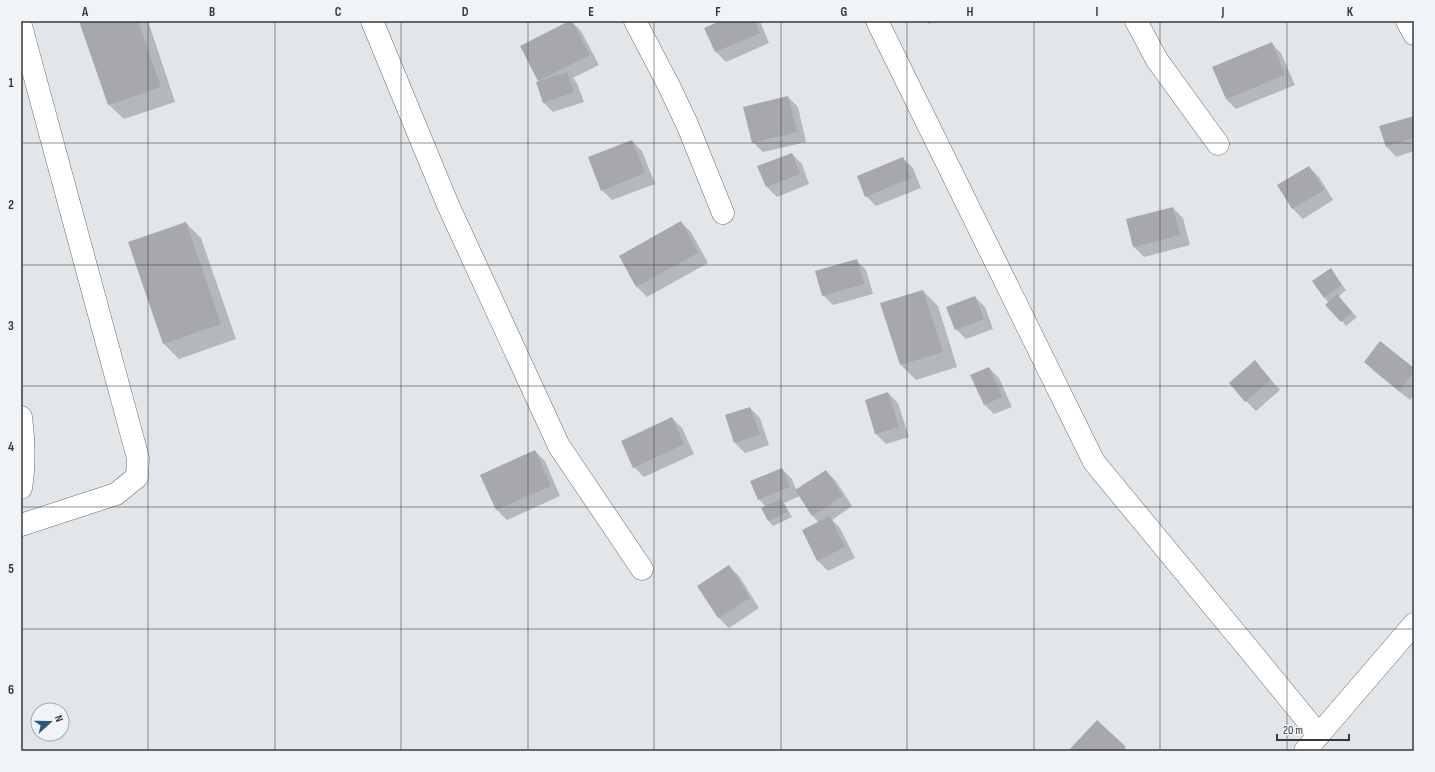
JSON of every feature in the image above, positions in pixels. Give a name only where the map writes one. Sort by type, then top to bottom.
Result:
[{"type":"street","points":[[372,21],[448,205],[559,446],[642,569]]},
{"type":"street","points":[[635,21],[687,124],[723,213]]},
{"type":"street","points":[[877,21],[1094,462],[1256,658],[1312,743],[1414,624]]},
{"type":"street","points":[[1136,21],[1157,60],[1218,144]]},
{"type":"street","points":[[1407,21],[1414,34]]},
{"type":"street","points":[[21,26],[138,458],[137,477],[116,494],[21,524]]},
{"type":"street","points":[[21,417],[24,438],[24,470],[21,488]]},
{"type":"building","points":[[79,21],[138,21],[161,87],[108,105]]},
{"type":"building","points":[[569,21],[572,21],[590,55],[538,81],[520,46]]},
{"type":"building","points":[[720,21],[755,21],[760,33],[715,52],[704,28]]},
{"type":"building","points":[[1272,42],[1285,75],[1226,99],[1212,67]]},
{"type":"building","points":[[567,72],[574,92],[543,103],[536,82]]},
{"type":"building","points":[[788,96],[797,132],[752,143],[743,107]]},
{"type":"building","points":[[1414,116],[1414,138],[1386,147],[1379,126]]},
{"type":"building","points":[[632,140],[645,173],[601,191],[588,157]]},
{"type":"building","points":[[792,153],[800,174],[766,187],[757,166]]},
{"type":"building","points":[[903,157],[911,178],[865,197],[857,176]]},
{"type":"building","points":[[1309,166],[1324,190],[1292,209],[1277,185]]},
{"type":"building","points":[[1173,207],[1180,235],[1133,247],[1126,219]]},
{"type":"building","points":[[681,221],[698,253],[636,287],[619,256]]},
{"type":"building","points":[[186,222],[221,324],[163,344],[128,242]]},
{"type":"building","points":[[857,259],[864,284],[822,296],[815,271]]},
{"type":"building","points":[[1331,268],[1342,285],[1324,298],[1312,281]]},
{"type":"building","points":[[923,290],[943,352],[900,365],[880,303]]},
{"type":"building","points":[[1337,294],[1352,312],[1341,322],[1325,305]]},
{"type":"building","points":[[975,296],[984,319],[955,330],[946,307]]},
{"type":"building","points":[[1380,341],[1414,368],[1414,372],[1399,391],[1364,362]]},
{"type":"building","points":[[1255,360],[1271,380],[1245,402],[1229,383]]},
{"type":"building","points":[[989,367],[1002,397],[984,405],[970,375]]},
{"type":"building","points":[[888,392],[899,427],[875,434],[865,400]]},
{"type":"building","points":[[750,407],[760,435],[734,443],[725,415]]},
{"type":"building","points":[[672,417],[684,444],[633,468],[621,441]]},
{"type":"building","points":[[535,450],[551,486],[496,510],[480,475]]},
{"type":"building","points":[[782,468],[790,487],[758,500],[750,481]]},
{"type":"building","points":[[826,470],[843,496],[812,516],[795,490]]},
{"type":"building","points":[[781,499],[787,512],[768,521],[761,508]]},
{"type":"building","points":[[830,516],[845,547],[817,561],[802,530]]},
{"type":"building","points":[[729,565],[750,598],[718,618],[697,586]]},
{"type":"building","points":[[1097,720],[1126,747],[1122,751],[1072,751],[1070,749]]}]
